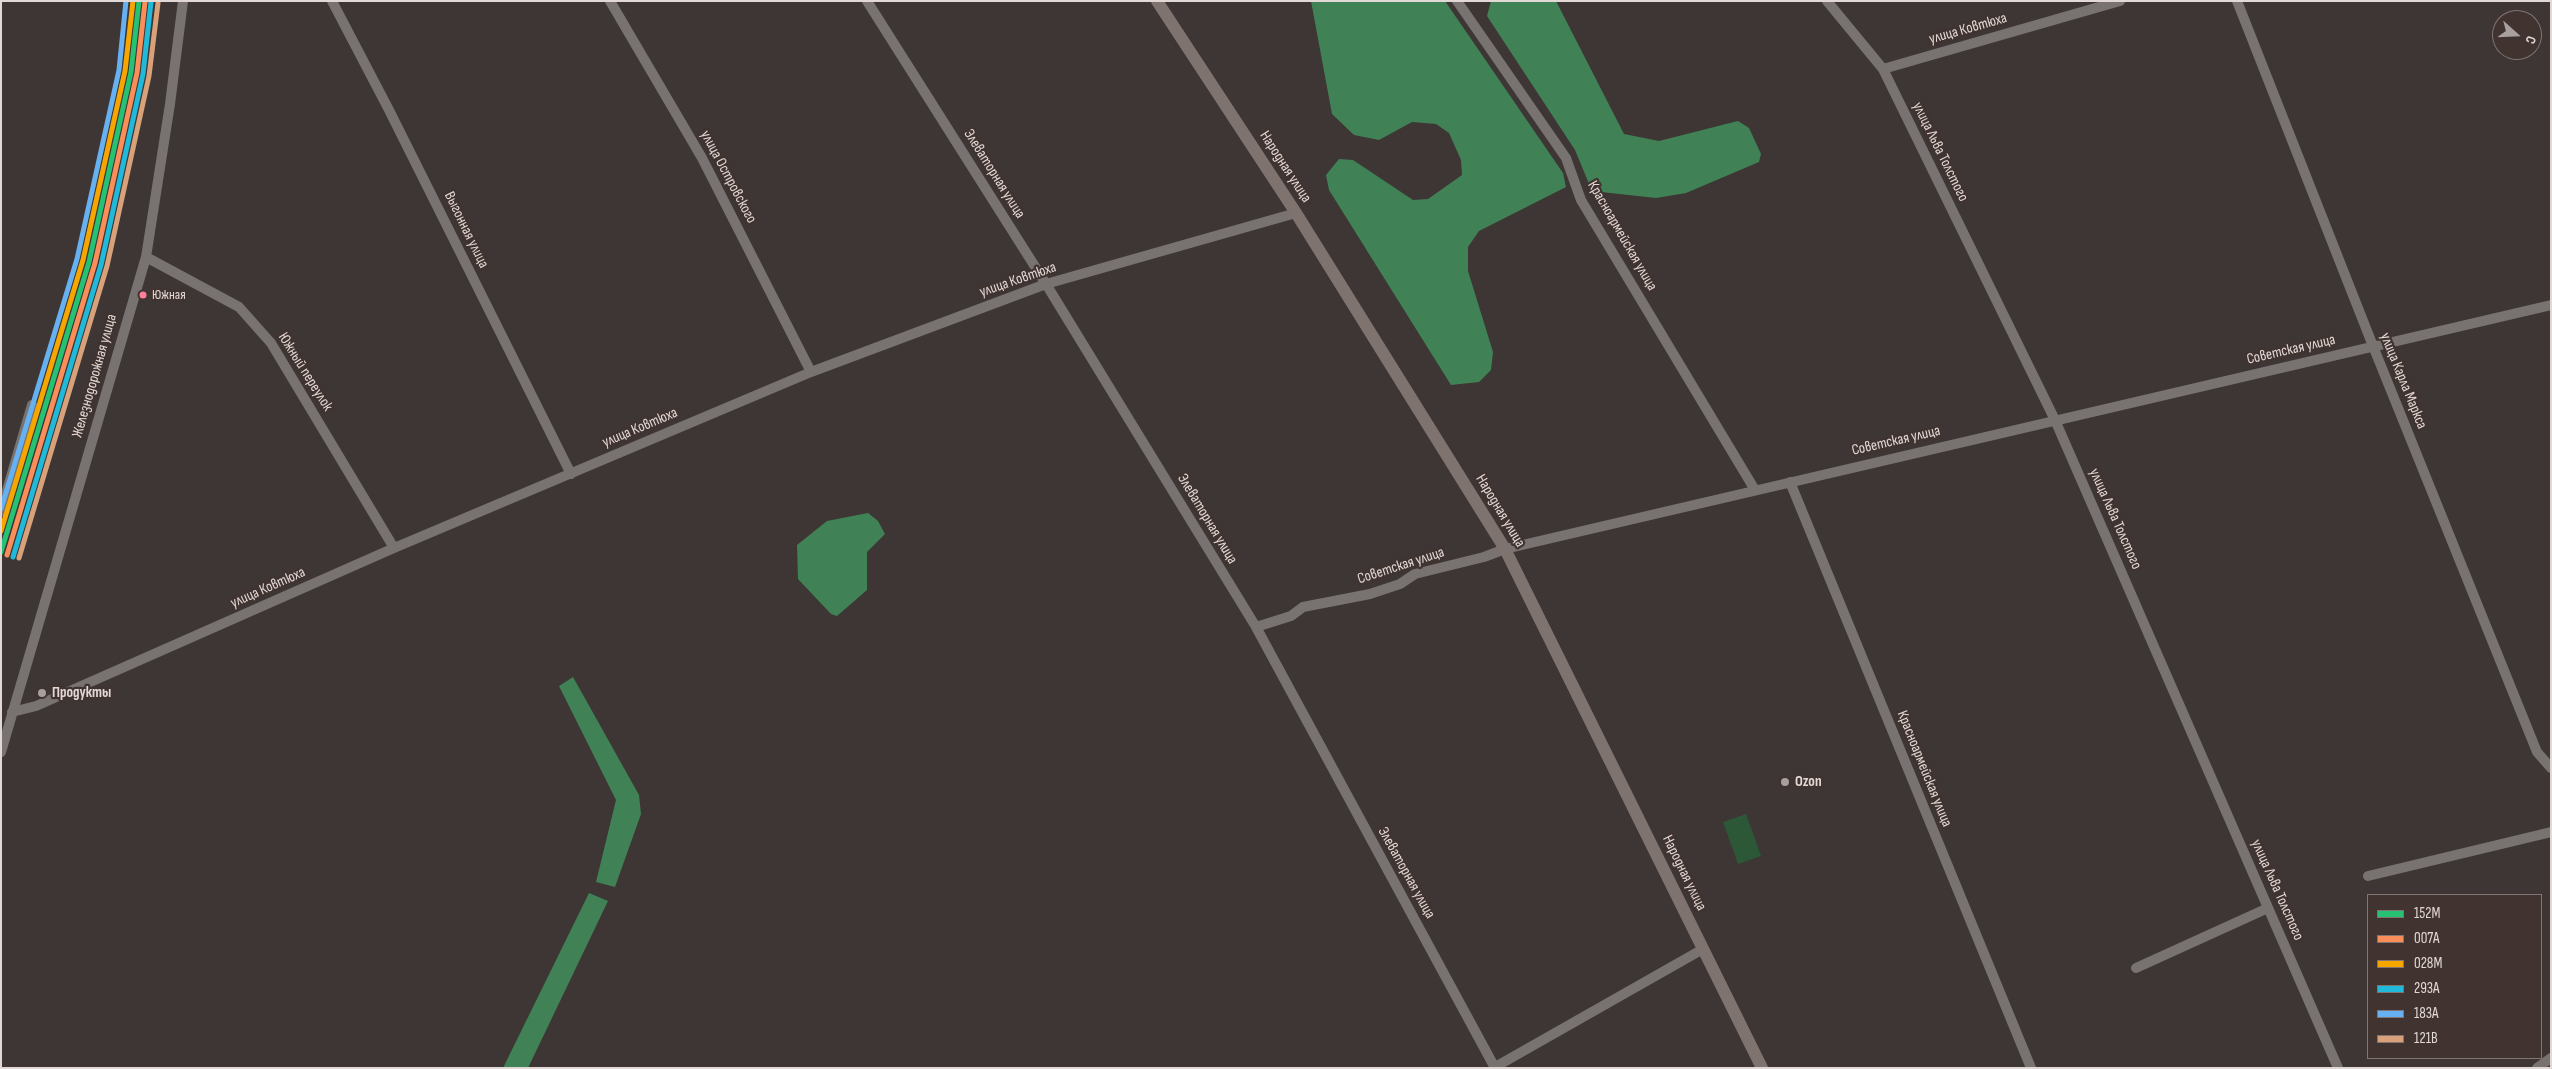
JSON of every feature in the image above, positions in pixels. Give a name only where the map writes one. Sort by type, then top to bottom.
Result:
[{"type":"main road","name":"Народная улица","points":[[1157,1],[1296,213],[1505,549],[1762,1068]]},
{"type":"street","name":"Железнодорожная улица","points":[[1,752],[146,257],[170,104],[183,1]]},
{"type":"street","name":"Выгонная улица","points":[[332,1],[394,119],[571,474]]},
{"type":"street","name":"улица Островского","points":[[610,1],[702,158],[811,372]]},
{"type":"street","name":"Элеваторная улица","points":[[867,1],[1046,284],[1256,627],[1495,1067]]},
{"type":"street","name":"Красноармейская улица","points":[[1457,1],[1566,158],[1581,200],[1755,490]]},
{"type":"street","name":"улица Льва Толстого","points":[[1827,1],[1883,70],[2055,420],[2338,1068]]},
{"type":"street","name":"улица Ковтюха","points":[[1883,70],[2120,1]]},
{"type":"street","name":"улица Карла Маркса","points":[[2237,1],[2373,346],[2537,752],[2551,768]]},
{"type":"street","name":"улица Ковтюха","points":[[12,712],[36,706],[394,548],[811,372],[1046,284],[1296,213]]},
{"type":"street","name":"Южный переулок","points":[[146,257],[239,307],[271,343],[394,548]]},
{"type":"street","name":"Советская улица","points":[[1256,627],[1291,616],[1303,608],[1370,594],[1400,584],[1415,574],[1505,549],[2551,305]]},
{"type":"street","points":[[1,511],[32,405]]},
{"type":"street","name":"Красноармейская улица","points":[[1790,482],[2031,1068]]},
{"type":"street","points":[[2368,876],[2551,832]]},
{"type":"street","points":[[2136,968],[2268,908]]},
{"type":"street","points":[[1495,1067],[1703,949]]},
{"type":"street","points":[[2537,1068],[2551,1058]]},
{"type":"shaded area","points":[[1311,1],[1445,1],[1563,173],[1566,187],[1479,231],[1468,247],[1468,271],[1493,352],[1491,370],[1479,382],[1451,385],[1329,190],[1326,175],[1339,159],[1353,160],[1413,200],[1428,199],[1462,175],[1461,160],[1449,133],[1436,124],[1412,122],[1379,140],[1354,135],[1332,114]]},
{"type":"shaded area","points":[[1491,1],[1556,1],[1624,134],[1659,141],[1738,121],[1749,128],[1761,154],[1759,162],[1686,193],[1656,198],[1592,191],[1575,150],[1487,16]]},
{"type":"shaded area","points":[[868,513],[878,521],[885,534],[867,552],[867,590],[837,616],[831,614],[798,579],[797,545],[827,521]]},
{"type":"shaded area","points":[[573,677],[639,795],[641,814],[615,887],[596,882],[616,800],[559,686]]},
{"type":"shaded area","points":[[1746,814],[1761,856],[1738,864],[1723,822]]},
{"type":"shaded area","points":[[589,893],[608,901],[528,1068],[503,1068]]},
{"type":"transit line","name":"183А","points":[[1,509],[77,259],[119,70],[126,1]]},
{"type":"transit line","name":"028М","points":[[1,531],[83,260],[125,71],[133,1]]},
{"type":"transit line","name":"152М","points":[[1,552],[89,262],[131,72],[139,1]]},
{"type":"transit line","name":"007А","points":[[7,555],[95,263],[137,73],[145,2]]},
{"type":"transit line","name":"293А","points":[[13,557],[101,265],[143,74],[151,2]]},
{"type":"transit line","name":"121В","points":[[19,558],[107,266],[149,76],[158,3]]},
{"type":"place","name":"Южная","points":[[143,295]]},
{"type":"place","name":"Продукты","points":[[42,693]]},
{"type":"place","name":"Ozon","points":[[1785,782]]}]
